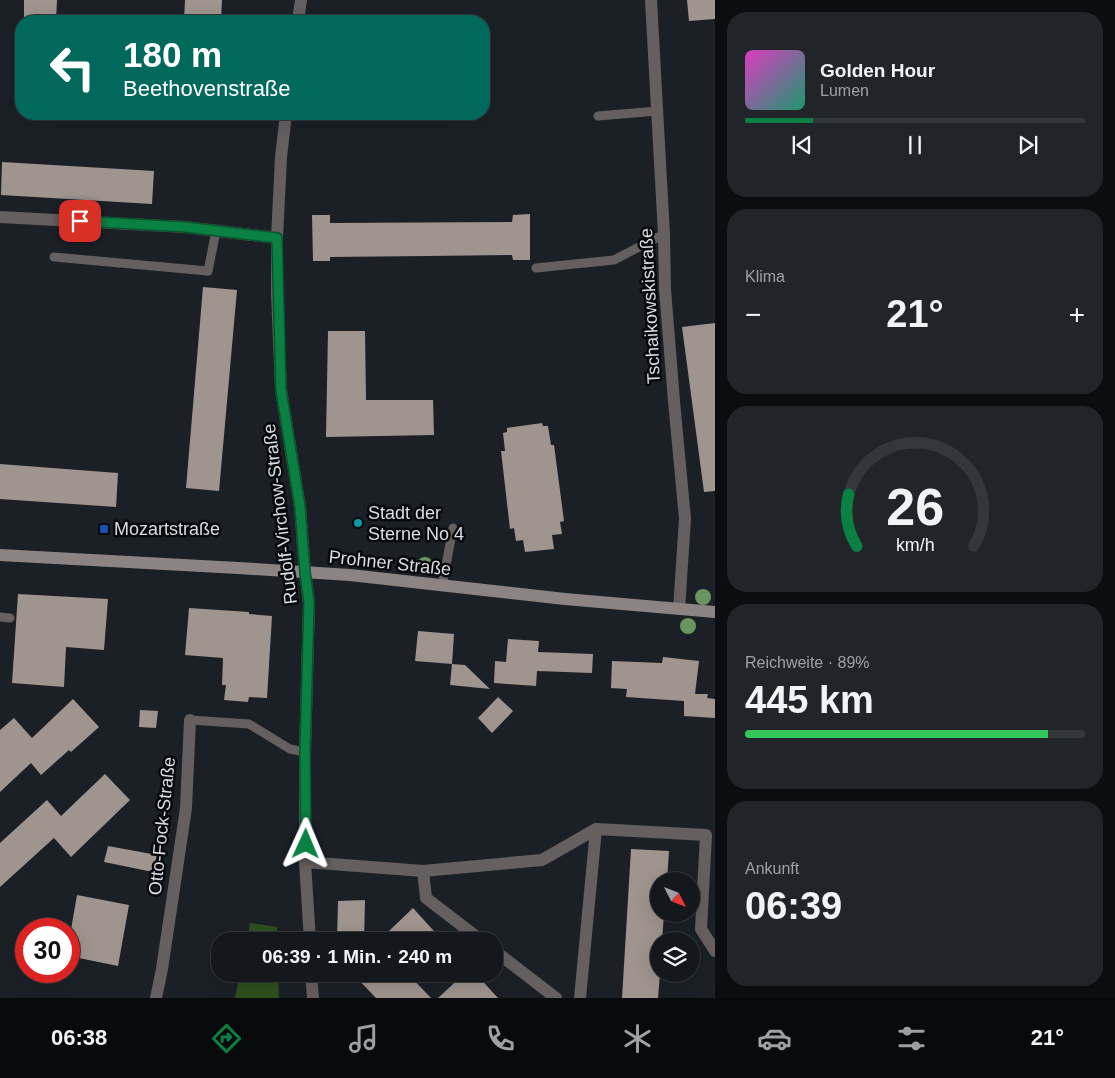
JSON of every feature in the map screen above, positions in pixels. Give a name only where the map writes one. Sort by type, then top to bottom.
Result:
[{"type":"main road","name":"Prohner Straße","points":[[0,555],[305,572],[715,612]]},
{"type":"street","points":[[299,15],[301,0]]},
{"type":"street","name":"Tschaikowskistraße","points":[[652,0],[665,289],[685,519],[679,609]]},
{"type":"street","name":"Rudolf-Virchow-Straße","points":[[285,120],[281,157],[277,238],[281,390],[300,507],[309,602],[305,752],[305,862],[309,932]]},
{"type":"street","points":[[0,217],[185,227],[277,238]]},
{"type":"street","name":"Otto-Fock-Straße","points":[[156,998],[186,808],[190,720]]},
{"type":"street","points":[[305,862],[423,871],[542,860],[596,829],[710,835],[701,929],[715,951]]},
{"type":"street","points":[[580,998],[596,829]]},
{"type":"street","points":[[423,871],[426,898],[470,932]]},
{"type":"street","points":[[503,957],[556,998]]},
{"type":"street","points":[[311,982],[312,998]]},
{"type":"lane","points":[[598,116],[658,111]]},
{"type":"lane","points":[[54,257],[208,270],[216,231]]},
{"type":"lane","points":[[536,268],[614,260],[664,234]]},
{"type":"lane","points":[[442,586],[454,528]]},
{"type":"lane","name":"Otto-Fock-Straße","points":[[190,720],[249,724],[290,749],[305,752]]},
{"type":"green space","points":[[250,923],[277,927],[277,932],[248,932]]},
{"type":"green space","points":[[238,982],[278,982],[279,998],[235,998]]},
{"type":"building","points":[[24,0],[57,0],[56,15],[24,15]]},
{"type":"building","points":[[185,0],[222,0],[221,15],[184,15]]},
{"type":"building","points":[[687,0],[715,0],[715,19],[689,21]]},
{"type":"building","points":[[2,162],[154,171],[152,204],[1,195]]},
{"type":"building","points":[[530,214],[530,260],[513,260],[512,255],[330,257],[330,261],[313,261],[312,215],[330,215],[330,223],[512,222],[513,215]]},
{"type":"building","points":[[203,287],[237,290],[219,491],[186,488]]},
{"type":"building","points":[[715,323],[715,491],[704,492],[682,327]]},
{"type":"building","points":[[328,331],[365,331],[366,400],[433,400],[434,435],[326,437]]},
{"type":"building","points":[[542,423],[543,426],[548,426],[551,445],[554,445],[564,521],[560,522],[562,534],[552,535],[554,549],[525,552],[523,540],[516,541],[514,528],[510,529],[501,451],[505,451],[503,433],[507,432],[507,428]]},
{"type":"building","points":[[0,464],[118,473],[116,507],[0,499]]},
{"type":"building","points":[[18,594],[108,599],[104,650],[66,647],[64,687],[12,683]]},
{"type":"building","points":[[189,608],[249,612],[249,614],[272,616],[267,698],[249,697],[248,702],[224,700],[226,685],[222,685],[223,658],[185,655]]},
{"type":"building","points":[[418,631],[454,634],[452,664],[415,661]]},
{"type":"building","points":[[508,639],[539,641],[538,652],[593,654],[592,673],[537,671],[536,686],[494,683],[495,661],[506,662]]},
{"type":"building","points":[[663,657],[699,661],[695,694],[708,694],[707,698],[715,699],[715,718],[684,716],[684,701],[626,697],[627,689],[611,688],[612,661],[662,663]]},
{"type":"building","points":[[452,664],[465,665],[490,689],[450,685]]},
{"type":"building","points":[[498,697],[513,711],[492,733],[478,718]]},
{"type":"building","points":[[73,699],[99,727],[41,775],[31,763],[0,792],[0,730],[14,718],[32,738]]},
{"type":"building","points":[[140,710],[158,711],[156,728],[139,727]]},
{"type":"building","points":[[105,774],[130,800],[71,857],[54,838],[0,887],[0,843],[47,800],[61,816]]},
{"type":"building","points":[[108,846],[157,855],[153,872],[104,862]]},
{"type":"building","points":[[631,849],[669,851],[668,872],[650,872],[650,922],[663,922],[663,932],[650,932],[650,982],[659,982],[658,998],[622,998]]},
{"type":"building","points":[[77,895],[129,905],[118,966],[80,958],[80,918],[73,918]]},
{"type":"building","points":[[365,900],[364,932],[337,932],[338,901]]},
{"type":"building","points":[[413,908],[435,932],[390,932]]},
{"type":"building","points":[[361,982],[416,982],[431,998],[376,998]]},
{"type":"building","points":[[455,982],[483,982],[498,998],[438,998]]},
{"type":"place","name":"Stadt der Sterne No 4","points":[[358,523]]},
{"type":"place","name":"Mozartstraße","points":[[104,529]]},
{"type":"route","points":[[80,221],[185,227],[277,238],[281,390],[300,507],[302,545],[309,602],[305,752],[306,844]]}]
